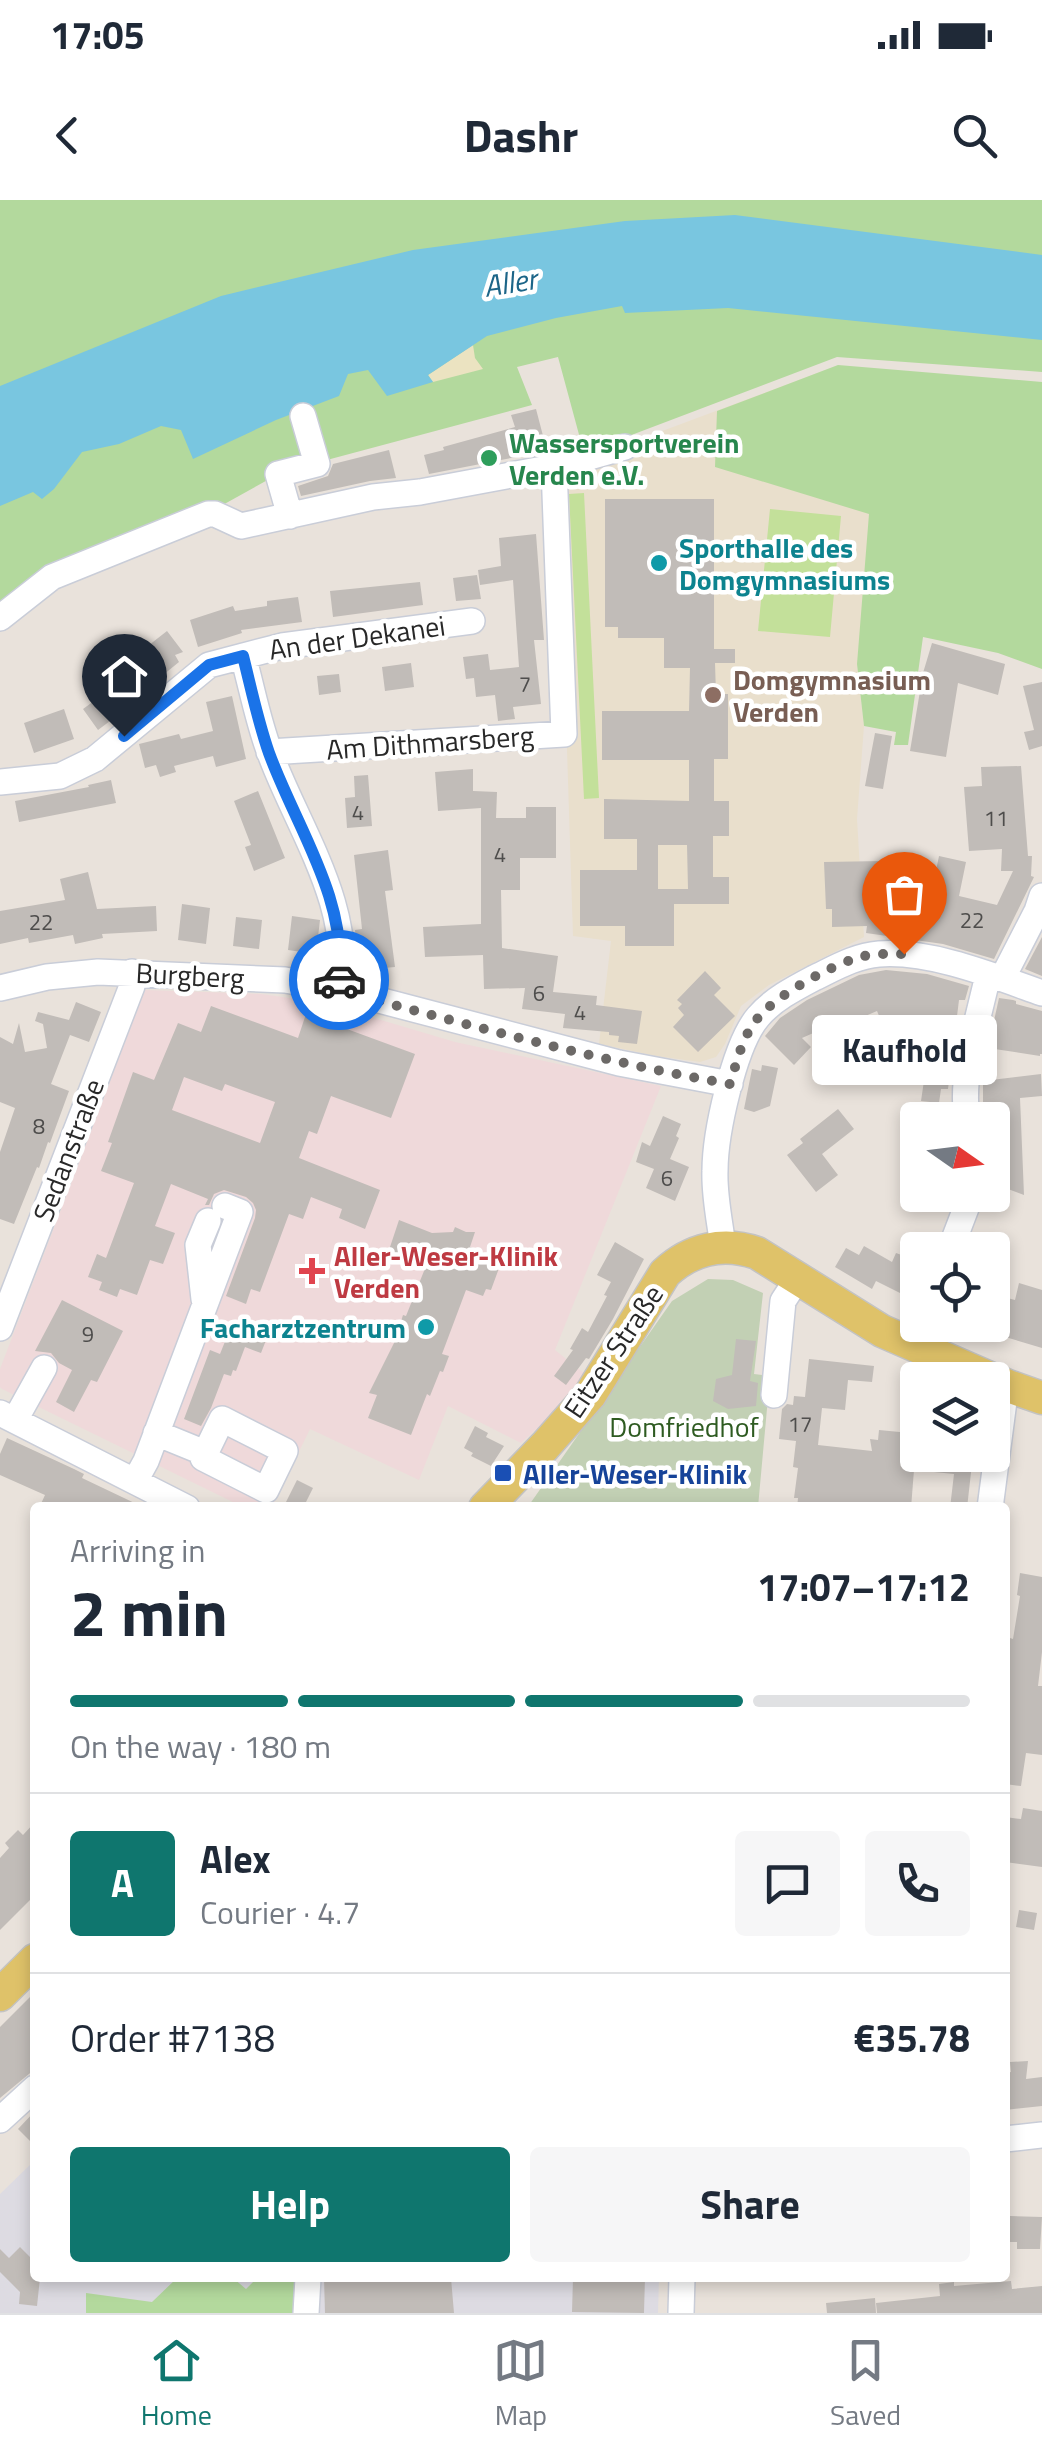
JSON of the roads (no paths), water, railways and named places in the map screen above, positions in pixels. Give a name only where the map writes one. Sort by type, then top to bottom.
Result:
[{"type":"main road","points":[[722,1247],[757,1253],[853,1315],[900,1330]]},
{"type":"main road","name":"Eitzer Straße","points":[[495,1502],[590,1395],[666,1273],[694,1252],[722,1247]]},
{"type":"main road","points":[[929,1342],[965,1362]]},
{"type":"main road","points":[[1010,1387],[1042,1398]]},
{"type":"street","points":[[290,516],[278,474],[317,464],[303,416]]},
{"type":"street","points":[[0,618],[52,577],[208,514],[241,526],[373,497],[554,468],[625,448]]},
{"type":"street","name":"Am Dithmarsberg","points":[[269,752],[564,734],[554,468]]},
{"type":"street","name":"An der Dekanei","points":[[0,782],[60,776],[95,759],[209,665],[282,646],[472,620]]},
{"type":"street","name":"An der Dekanei","points":[[243,656],[269,752],[333,906],[339,938],[337,990]]},
{"type":"street","points":[[965,1102],[969,1064],[995,977],[1038,911],[1042,896]]},
{"type":"street","points":[[722,1247],[714,1171],[721,1124],[741,1048],[758,1016],[786,994],[855,958],[877,954],[940,961],[1042,993]]},
{"type":"street","name":"Burgberg","points":[[0,988],[47,977],[98,972],[285,980],[619,1063],[730,1084]]},
{"type":"street","name":"Sedanstraße","points":[[0,1328],[132,986],[132,972]]},
{"type":"street","points":[[135,1481],[240,1212],[216,1214]]},
{"type":"street","points":[[774,1394],[783,1301],[798,1278]]},
{"type":"street","points":[[44,1368],[8,1416],[175,1502]]},
{"type":"street","points":[[156,1434],[205,1453]]},
{"type":"street","points":[[991,1502],[995,1472]]},
{"type":"street","points":[[0,2120],[30,2093]]},
{"type":"street","points":[[1010,2138],[1042,2135]]},
{"type":"street","points":[[306,2313],[308,2282]]},
{"type":"street","points":[[682,2282],[682,2313]]},
{"type":"water","name":"Aller","points":[[735,215],[1042,255],[1042,340],[728,308],[625,313],[622,306],[487,336],[428,375],[433,382],[387,396],[368,370],[348,374],[339,396],[193,459],[181,430],[161,426],[119,444],[82,452],[42,499],[33,492],[0,506],[0,386],[221,296],[413,250],[625,221]]},
{"type":"place","name":"Wassersportverein Verden e.V.","points":[[489,458]]},
{"type":"place","name":"Sporthalle des Domgymnasiums","points":[[659,563]]},
{"type":"place","name":"Domgymnasium Verden","points":[[713,695]]},
{"type":"place","name":"Kaufhold","points":[[904,954]]},
{"type":"place","name":"Aller-Weser-Klinik Verden","points":[[312,1271]]},
{"type":"place","name":"Facharztzentrum","points":[[426,1327]]},
{"type":"place","name":"Aller-Weser-Klinik","points":[[503,1473]]},
{"type":"park label","name":"Domfriedhof","points":[[684,1426]]}]
